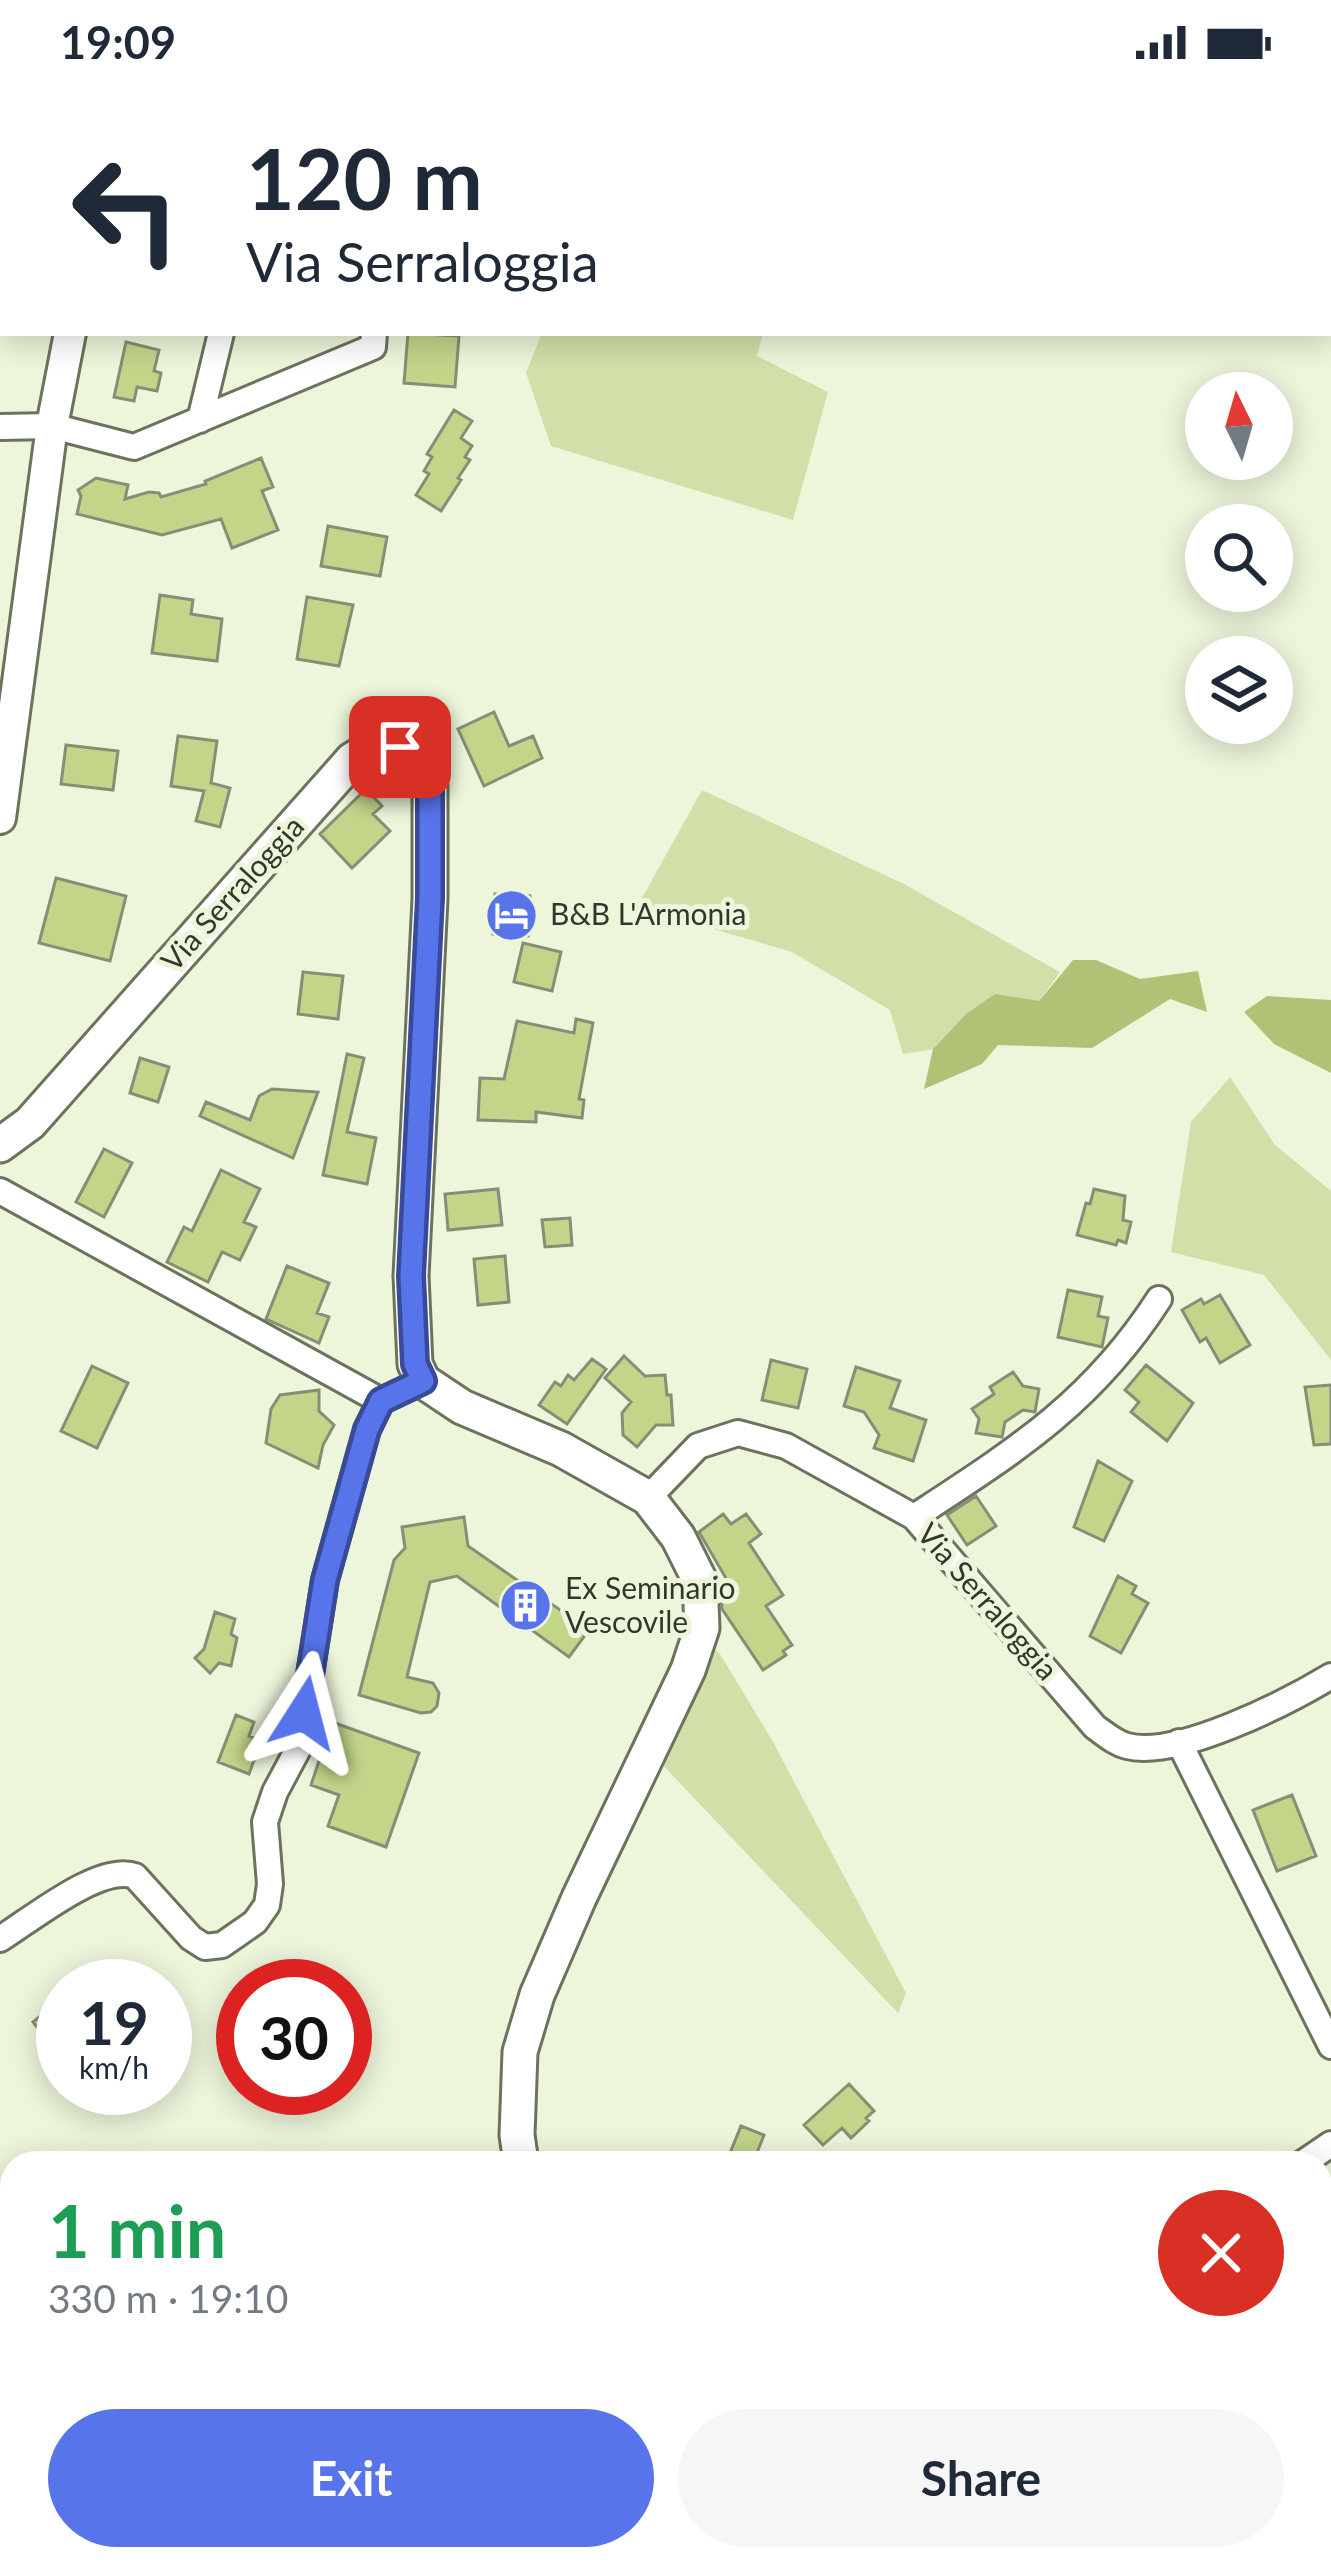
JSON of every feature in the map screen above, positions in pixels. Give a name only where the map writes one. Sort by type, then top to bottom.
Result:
[{"type":"main road","name":"Via Serraloggia","points":[[0,1145],[30,1123],[352,760],[374,746],[400,747],[422,762],[430,785],[430,898],[411,1276],[415,1364],[423,1381]]},
{"type":"main road","points":[[423,1381],[463,1407],[562,1449],[648,1498],[678,1537],[700,1581],[702,1628],[688,1670],[537,1995],[520,2052],[520,2151]]},
{"type":"street","points":[[0,818],[52,426],[69,336]]},
{"type":"street","points":[[200,420],[220,336]]},
{"type":"street","points":[[0,427],[52,426],[134,447],[373,347],[374,336]]},
{"type":"street","points":[[0,1191],[381,1401]]},
{"type":"street","points":[[914,1517],[1031,1440],[1078,1400],[1132,1341],[1159,1299]]},
{"type":"street","points":[[0,1939],[101,1875],[124,1872],[135,1876],[190,1938],[206,1947],[221,1945],[255,1922],[266,1905],[270,1885],[265,1822],[274,1792],[298,1749],[325,1580],[367,1430],[381,1401],[423,1381]]},
{"type":"street","name":"Via Serraloggia","points":[[648,1498],[698,1446],[738,1433],[786,1447],[914,1517],[1095,1727],[1131,1747],[1179,1742],[1287,1702],[1329,1679]]},
{"type":"street","points":[[1179,1742],[1331,2046]]},
{"type":"green space","points":[[541,336],[762,336],[757,356],[828,392],[793,520],[551,446],[526,373]]},
{"type":"green space","points":[[702,790],[904,884],[1060,972],[1039,1001],[966,1014],[933,1049],[903,1054],[890,1010],[792,952],[637,907]]},
{"type":"green space","points":[[1073,960],[1096,960],[1140,979],[1198,971],[1207,1012],[1170,999],[1092,1048],[998,1045],[982,1064],[924,1089],[933,1049],[966,1014],[995,994],[1039,1001]]},
{"type":"green space","points":[[1267,996],[1331,1000],[1331,1073],[1274,1044],[1244,1012]]},
{"type":"green space","points":[[1230,1077],[1275,1145],[1331,1191],[1331,1360],[1264,1275],[1171,1252],[1191,1122]]},
{"type":"green space","points":[[704,1641],[720,1654],[773,1742],[906,1993],[898,2013],[656,1758]]},
{"type":"building","points":[[408,336],[459,336],[455,387],[404,383]]},
{"type":"building","points":[[126,342],[159,350],[154,371],[161,373],[157,391],[137,387],[134,401],[114,397]]},
{"type":"building","points":[[454,410],[472,421],[461,438],[472,446],[461,480],[441,511],[416,495],[429,474],[424,471],[432,457],[427,454]]},
{"type":"building","points":[[261,458],[273,487],[262,491],[278,530],[232,548],[221,519],[162,535],[77,514],[78,490],[96,478],[128,485],[125,499],[149,492],[161,497],[206,484]]},
{"type":"building","points":[[328,526],[387,537],[380,576],[321,566]]},
{"type":"building","points":[[160,595],[193,600],[191,614],[222,619],[217,661],[152,653]]},
{"type":"building","points":[[307,597],[353,605],[339,666],[297,659]]},
{"type":"building","points":[[494,712],[509,746],[533,736],[542,758],[484,786],[458,729]]},
{"type":"building","points":[[178,736],[217,741],[211,783],[230,788],[220,827],[196,821],[204,791],[171,786]]},
{"type":"building","points":[[66,745],[118,751],[113,790],[61,784]]},
{"type":"building","points":[[366,789],[382,806],[373,814],[390,831],[352,868],[320,834]]},
{"type":"building","points":[[56,878],[126,896],[110,961],[39,943]]},
{"type":"building","name":"B&B L'Armonia","points":[[495,894],[530,896],[528,936],[493,934]]},
{"type":"building","points":[[523,943],[561,952],[552,991],[514,982]]},
{"type":"building","points":[[303,972],[343,976],[338,1019],[298,1014]]},
{"type":"building","points":[[576,1019],[593,1023],[579,1099],[584,1100],[582,1118],[536,1112],[536,1122],[478,1120],[480,1078],[504,1079],[517,1021],[574,1033]]},
{"type":"building","points":[[347,1054],[364,1058],[347,1132],[376,1138],[367,1184],[323,1175]]},
{"type":"building","points":[[140,1058],[169,1067],[158,1102],[130,1093]]},
{"type":"building","points":[[272,1089],[318,1092],[293,1158],[200,1116],[206,1102],[250,1120],[259,1096]]},
{"type":"building","points":[[104,1149],[132,1163],[104,1217],[76,1202]]},
{"type":"building","points":[[221,1170],[260,1189],[244,1222],[256,1227],[240,1260],[222,1252],[208,1282],[167,1262],[184,1227],[192,1231]]},
{"type":"building","points":[[498,1189],[502,1225],[448,1230],[445,1194]]},
{"type":"building","points":[[1094,1189],[1125,1196],[1123,1220],[1131,1222],[1126,1243],[1077,1235]]},
{"type":"building","points":[[570,1218],[572,1245],[545,1247],[542,1220]]},
{"type":"building","points":[[505,1256],[509,1302],[478,1305],[474,1259]]},
{"type":"building","points":[[287,1266],[329,1283],[317,1313],[329,1317],[319,1343],[266,1319]]},
{"type":"building","points":[[1068,1290],[1102,1297],[1098,1316],[1108,1318],[1102,1347],[1058,1337]]},
{"type":"building","points":[[1220,1295],[1250,1345],[1220,1363],[1206,1338],[1200,1342],[1182,1310]]},
{"type":"building","points":[[624,1356],[645,1376],[665,1375],[667,1395],[671,1395],[673,1425],[656,1425],[637,1447],[623,1435],[622,1413],[631,1402],[605,1378]]},
{"type":"building","points":[[592,1359],[606,1369],[567,1424],[539,1405],[555,1382],[561,1386],[568,1375],[574,1380]]},
{"type":"building","points":[[771,1360],[807,1369],[798,1408],[762,1400]]},
{"type":"building","points":[[1146,1365],[1193,1403],[1167,1441],[1131,1412],[1139,1402],[1125,1390]]},
{"type":"building","points":[[92,1366],[128,1383],[97,1448],[61,1431]]},
{"type":"building","points":[[856,1367],[900,1381],[890,1408],[926,1420],[913,1461],[874,1448],[879,1435],[864,1412],[844,1406]]},
{"type":"building","points":[[1013,1372],[1023,1386],[1039,1389],[1035,1412],[1023,1410],[1005,1422],[1002,1437],[976,1433],[979,1419],[972,1409],[994,1394],[990,1387]]},
{"type":"building","points":[[1331,1385],[1331,1444],[1314,1445],[1305,1387]]},
{"type":"building","points":[[319,1390],[319,1411],[334,1425],[318,1468],[266,1443],[271,1409],[280,1395]]},
{"type":"building","points":[[1098,1461],[1132,1481],[1104,1541],[1074,1527]]},
{"type":"building","points":[[976,1496],[996,1526],[967,1545],[947,1515]]},
{"type":"building","points":[[723,1514],[731,1524],[746,1514],[761,1534],[749,1543],[783,1595],[766,1606],[792,1645],[783,1651],[786,1655],[763,1670],[722,1609],[721,1583],[727,1580],[699,1532]]},
{"type":"building","name":"Ex Seminario Vescovile","points":[[464,1517],[468,1546],[589,1630],[569,1657],[457,1576],[430,1582],[407,1677],[433,1683],[439,1693],[437,1706],[421,1713],[359,1695],[394,1560],[405,1548],[402,1527]]},
{"type":"building","points":[[1118,1576],[1136,1586],[1132,1594],[1148,1603],[1121,1653],[1090,1636]]},
{"type":"building","points":[[215,1612],[235,1619],[231,1634],[237,1638],[231,1666],[219,1663],[210,1673],[195,1658],[204,1649]]},
{"type":"building","points":[[236,1715],[254,1722],[249,1736],[261,1741],[249,1774],[218,1762]]},
{"type":"building","points":[[332,1722],[419,1753],[386,1847],[328,1826],[339,1795],[311,1785]]},
{"type":"building","points":[[1292,1795],[1316,1856],[1277,1871],[1253,1810]]},
{"type":"building","points":[[849,2084],[874,2111],[851,2138],[842,2128],[823,2145],[804,2125]]},
{"type":"building","points":[[741,2126],[764,2135],[758,2151],[731,2151]]},
{"type":"place","name":"B&B L'Armonia","points":[[511,915]]},
{"type":"place","name":"Ex Seminario Vescovile","points":[[526,1606]]},
{"type":"route","points":[[304,1713],[325,1580],[367,1430],[381,1401],[423,1381],[415,1364],[411,1276],[430,898],[430,785],[422,762],[400,747]]}]
